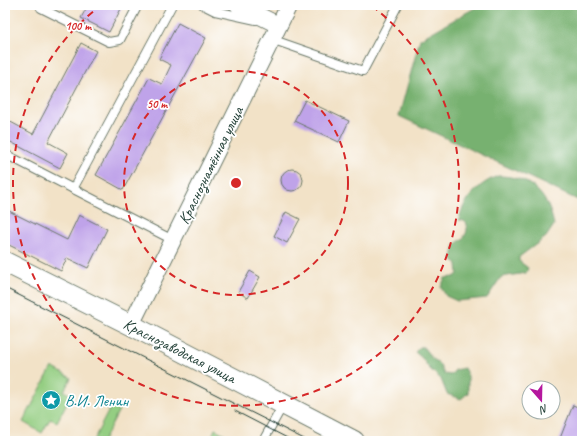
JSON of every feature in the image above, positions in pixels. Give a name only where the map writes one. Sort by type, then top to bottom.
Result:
[{"type":"street","points":[[238,5],[275,32]]},
{"type":"street","name":"Краснознамённая улица","points":[[132,325],[289,5]]},
{"type":"street","name":"Краснозаводская улица","points":[[5,262],[132,325],[354,441]]},
{"type":"lane","points":[[41,8],[108,42],[120,40],[138,5]]},
{"type":"lane","points":[[73,189],[172,5]]},
{"type":"lane","points":[[204,5],[215,11],[275,32],[363,71],[398,5]]},
{"type":"lane","points":[[5,154],[173,240]]},
{"type":"lane","points":[[262,441],[283,404]]},
{"type":"green space","points":[[480,5],[582,5],[582,202],[399,116],[420,39]]},
{"type":"green space","points":[[498,176],[519,179],[536,189],[547,204],[554,225],[546,237],[519,257],[519,261],[528,268],[526,273],[501,277],[487,298],[457,301],[446,296],[441,287],[445,278],[454,277],[458,274],[457,264],[452,258],[455,244],[465,236],[467,231],[467,224],[464,221],[459,220],[461,213],[468,199],[478,188],[484,183]]},
{"type":"green space","points":[[420,347],[423,347],[439,364],[444,374],[451,375],[455,370],[464,368],[468,376],[468,393],[461,399],[447,394],[441,379],[415,352]]},
{"type":"green space","points":[[52,367],[71,378],[64,391],[71,395],[57,422],[50,419],[42,433],[23,422]]},
{"type":"green space","points":[[111,406],[119,410],[103,441],[93,441]]},
{"type":"green space","points":[[215,429],[238,441],[210,441]]},
{"type":"building","points":[[88,5],[123,5],[109,32],[81,18]]},
{"type":"building","points":[[178,23],[206,38],[123,190],[96,175],[149,78],[162,84],[171,65],[159,59]]},
{"type":"building","points":[[81,43],[96,51],[48,142],[68,153],[60,168],[5,139],[5,119],[33,134]]},
{"type":"building","points":[[305,100],[349,121],[339,142],[294,121]]},
{"type":"building","points":[[292,169],[296,170],[302,176],[302,184],[296,190],[292,191],[288,190],[282,184],[281,180],[282,176],[288,170]]},
{"type":"building","points":[[5,209],[67,240],[79,215],[107,229],[88,268],[67,258],[61,271],[5,243]]},
{"type":"building","points":[[286,212],[300,219],[287,243],[274,236]]},
{"type":"building","points":[[250,271],[260,277],[248,298],[238,292]]},
{"type":"building","points":[[573,405],[582,409],[582,441],[559,441]]},
{"type":"tram line","points":[[5,288],[308,441]]},
{"type":"tram line","points":[[235,411],[293,441]]},
{"type":"place","name":"В.И. Ленин","points":[[51,400]]}]
